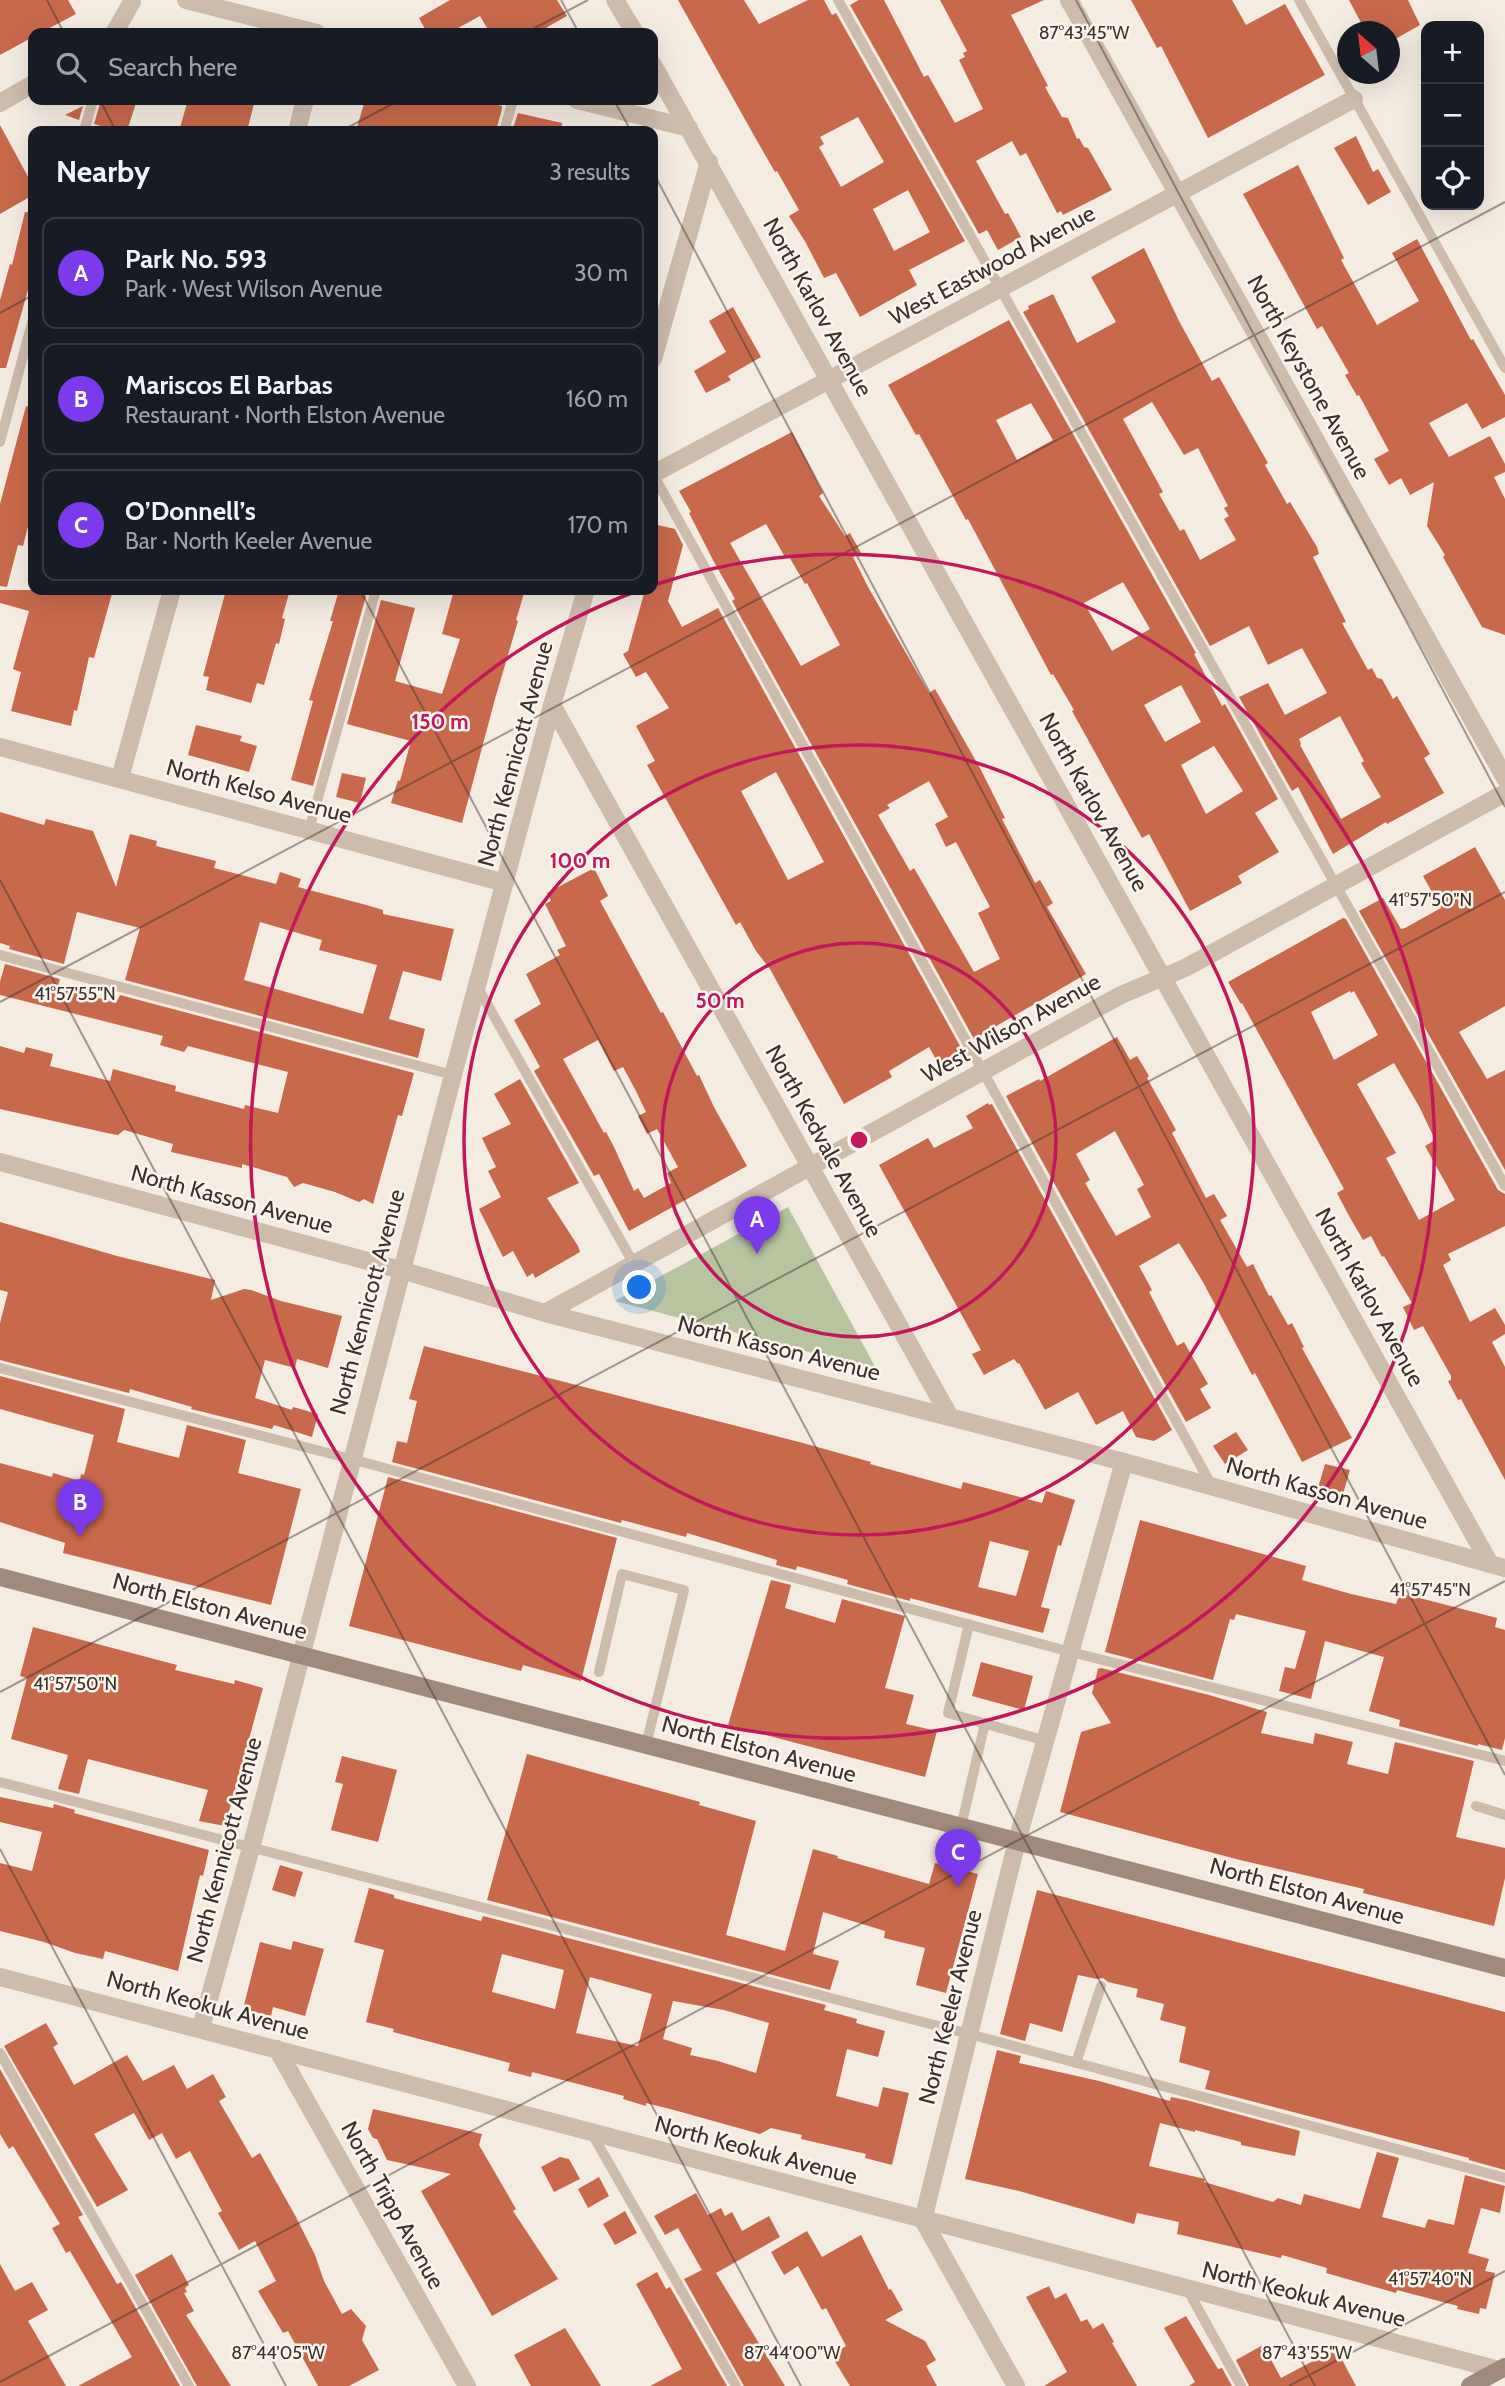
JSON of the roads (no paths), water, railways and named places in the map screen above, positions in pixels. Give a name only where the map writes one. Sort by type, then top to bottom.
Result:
[{"type":"main road","name":"North Elston Avenue","points":[[0,1577],[1505,1968]]},
{"type":"main road","points":[[1470,2386],[1502,2368]]},
{"type":"street","points":[[186,0],[297,28]]},
{"type":"street","points":[[615,0],[632,28]]},
{"type":"street","name":"North Keystone Avenue","points":[[1069,0],[1505,778]]},
{"type":"street","points":[[117,28],[136,1]]},
{"type":"street","name":"North Karlov Avenue","points":[[658,74],[1164,977],[1498,1566]]},
{"type":"street","points":[[0,103],[28,87]]},
{"type":"street","name":"West Eastwood Avenue","points":[[658,471],[1354,99]]},
{"type":"street","points":[[298,126],[304,105]]},
{"type":"street","points":[[598,105],[689,128]]},
{"type":"street","points":[[658,341],[709,162]]},
{"type":"street","points":[[120,778],[171,595]]},
{"type":"street","name":"North Kennicott Avenue","points":[[201,2028],[251,1849],[351,1459],[552,705],[585,595]]},
{"type":"street","name":"North Kedvale Avenue","points":[[552,705],[950,1417]]},
{"type":"street","name":"North Kelso Avenue","points":[[0,747],[505,883]]},
{"type":"street","name":"West Wilson Avenue","points":[[545,1313],[1121,995],[1185,968],[1505,793]]},
{"type":"street","name":"North Kasson Avenue","points":[[0,1162],[401,1270],[545,1313],[1124,1462],[1498,1566]]},
{"type":"street","name":"North Keeler Avenue","points":[[923,2220],[1017,1841],[1124,1462]]},
{"type":"street","name":"North Keokuk Avenue","points":[[0,1977],[1187,2289],[1502,2368]]},
{"type":"street","name":"North Tripp Avenue","points":[[277,2049],[461,2384]]},
{"type":"street","points":[[923,2220],[1016,2386]]},
{"type":"lane","points":[[838,0],[1505,1186]]},
{"type":"lane","points":[[1298,0],[1505,368]]},
{"type":"lane","points":[[85,126],[92,105]]},
{"type":"lane","points":[[505,126],[512,105]]},
{"type":"lane","points":[[0,442],[28,338]]},
{"type":"lane","points":[[658,483],[1212,1486]]},
{"type":"lane","points":[[309,830],[375,595]]},
{"type":"lane","points":[[0,955],[453,1075]]},
{"type":"lane","points":[[477,986],[634,1264]]},
{"type":"lane","points":[[0,1368],[1070,1651],[1505,1761]]},
{"type":"lane","points":[[599,1672],[622,1574],[684,1590],[646,1745]]},
{"type":"lane","points":[[969,1624],[948,1713],[1046,1741]]},
{"type":"lane","points":[[961,1827],[985,1723]]},
{"type":"lane","points":[[0,1782],[969,2034],[1505,2178]]},
{"type":"lane","points":[[1476,1806],[1505,1815]]},
{"type":"lane","points":[[1076,2063],[1101,1986]]},
{"type":"lane","points":[[0,2053],[189,2386]]},
{"type":"lane","points":[[591,2132],[736,2386]]},
{"type":"lane","points":[[1187,2289],[1241,2386]]},
{"type":"place","name":"Park No. 593","points":[[757,1254]]},
{"type":"place","name":"Mariscos El Barbas","points":[[80,1537]]},
{"type":"place","name":"O’Donnell’s","points":[[958,1887]]}]
